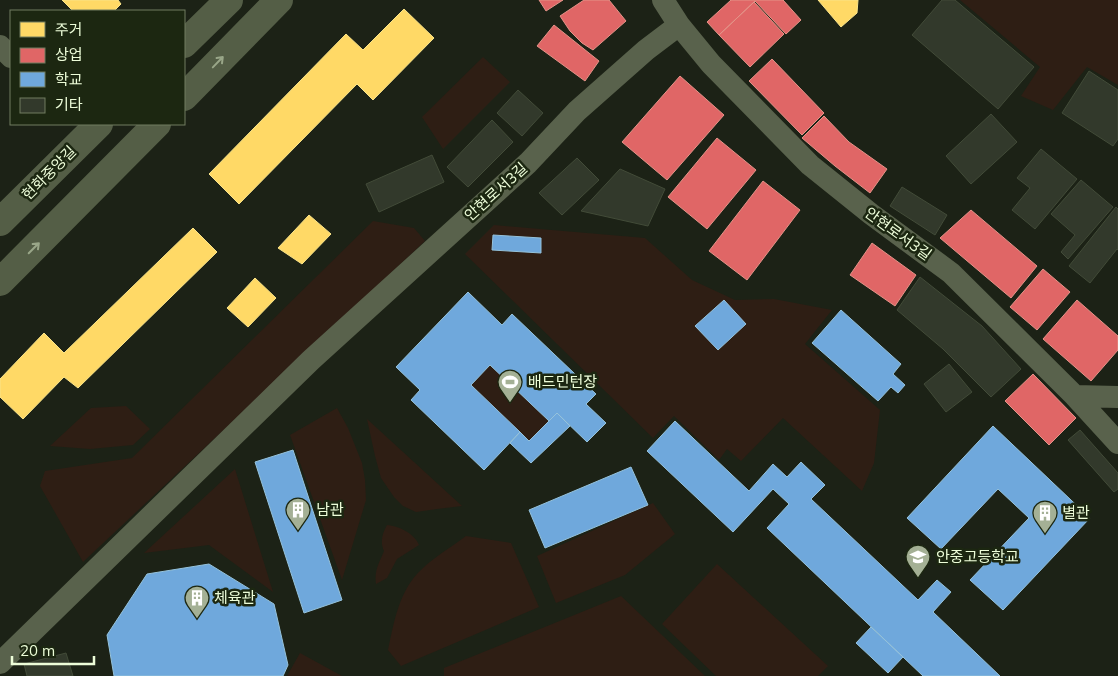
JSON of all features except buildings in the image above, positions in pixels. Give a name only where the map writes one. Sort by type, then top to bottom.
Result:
[{"type":"street","points":[[185,43],[229,0]]},
{"type":"street","points":[[185,96],[279,0]]},
{"type":"street","name":"안현로서3길","points":[[663,0],[679,25],[712,64],[810,165],[871,214],[951,273],[1076,396],[1118,444]]},
{"type":"street","name":"안현로서3길","points":[[0,662],[311,360],[528,163],[577,111],[646,50],[679,25]]},
{"type":"street","points":[[0,46],[10,55]]},
{"type":"street","points":[[0,282],[156,125]]},
{"type":"street","points":[[90,126],[121,160]]},
{"type":"street","name":"현화중앙길","points":[[0,222],[90,126]]},
{"type":"street","points":[[1076,396],[1118,397]]},
{"type":"shaded area","points":[[960,0],[1118,0],[1118,85],[1087,67],[1053,110],[1021,96],[1040,67]]},
{"type":"shaded area","points":[[483,57],[510,82],[443,149],[422,117]]},
{"type":"shaded area","points":[[373,221],[414,228],[425,241],[83,562],[40,486],[45,471],[132,458]]},
{"type":"shaded area","points":[[494,225],[645,238],[692,280],[735,300],[774,299],[832,310],[805,344],[880,410],[874,463],[862,491],[783,418],[741,461],[727,449],[719,460],[674,416],[653,438],[465,254]]},
{"type":"shaded area","name":"배드민턴장","points":[[490,365],[549,421],[529,441],[471,385]]},
{"type":"shaded area","points":[[126,406],[150,429],[133,445],[90,449],[50,446],[91,408]]},
{"type":"shaded area","points":[[337,408],[348,428],[362,463],[366,500],[342,580],[290,435]]},
{"type":"shaded area","points":[[367,419],[462,506],[416,512],[403,506],[394,497],[381,478]]},
{"type":"shaded area","points":[[235,469],[273,592],[209,545],[144,553]]},
{"type":"shaded area","points":[[653,503],[675,534],[625,575],[556,603],[537,556]]},
{"type":"shaded area","points":[[387,525],[406,531],[414,537],[419,545],[397,559],[387,578],[376,584],[376,571],[384,551],[382,538]]},
{"type":"shaded area","points":[[466,536],[511,543],[539,607],[401,666],[388,650],[395,618],[403,596],[414,577],[422,569]]},
{"type":"shaded area","points":[[717,564],[828,666],[818,676],[716,676],[662,624]]},
{"type":"shaded area","points":[[621,596],[705,676],[444,676],[444,668]]},
{"type":"shaded area","points":[[300,653],[342,676],[287,676]]},
{"type":"place","name":"배드민턴장","points":[[510,403]]},
{"type":"place","name":"남관","points":[[298,531]]},
{"type":"place","name":"별관","points":[[1045,534]]},
{"type":"place","name":"안중고등학교","points":[[918,578]]},
{"type":"place","name":"체육관","points":[[197,619]]}]
